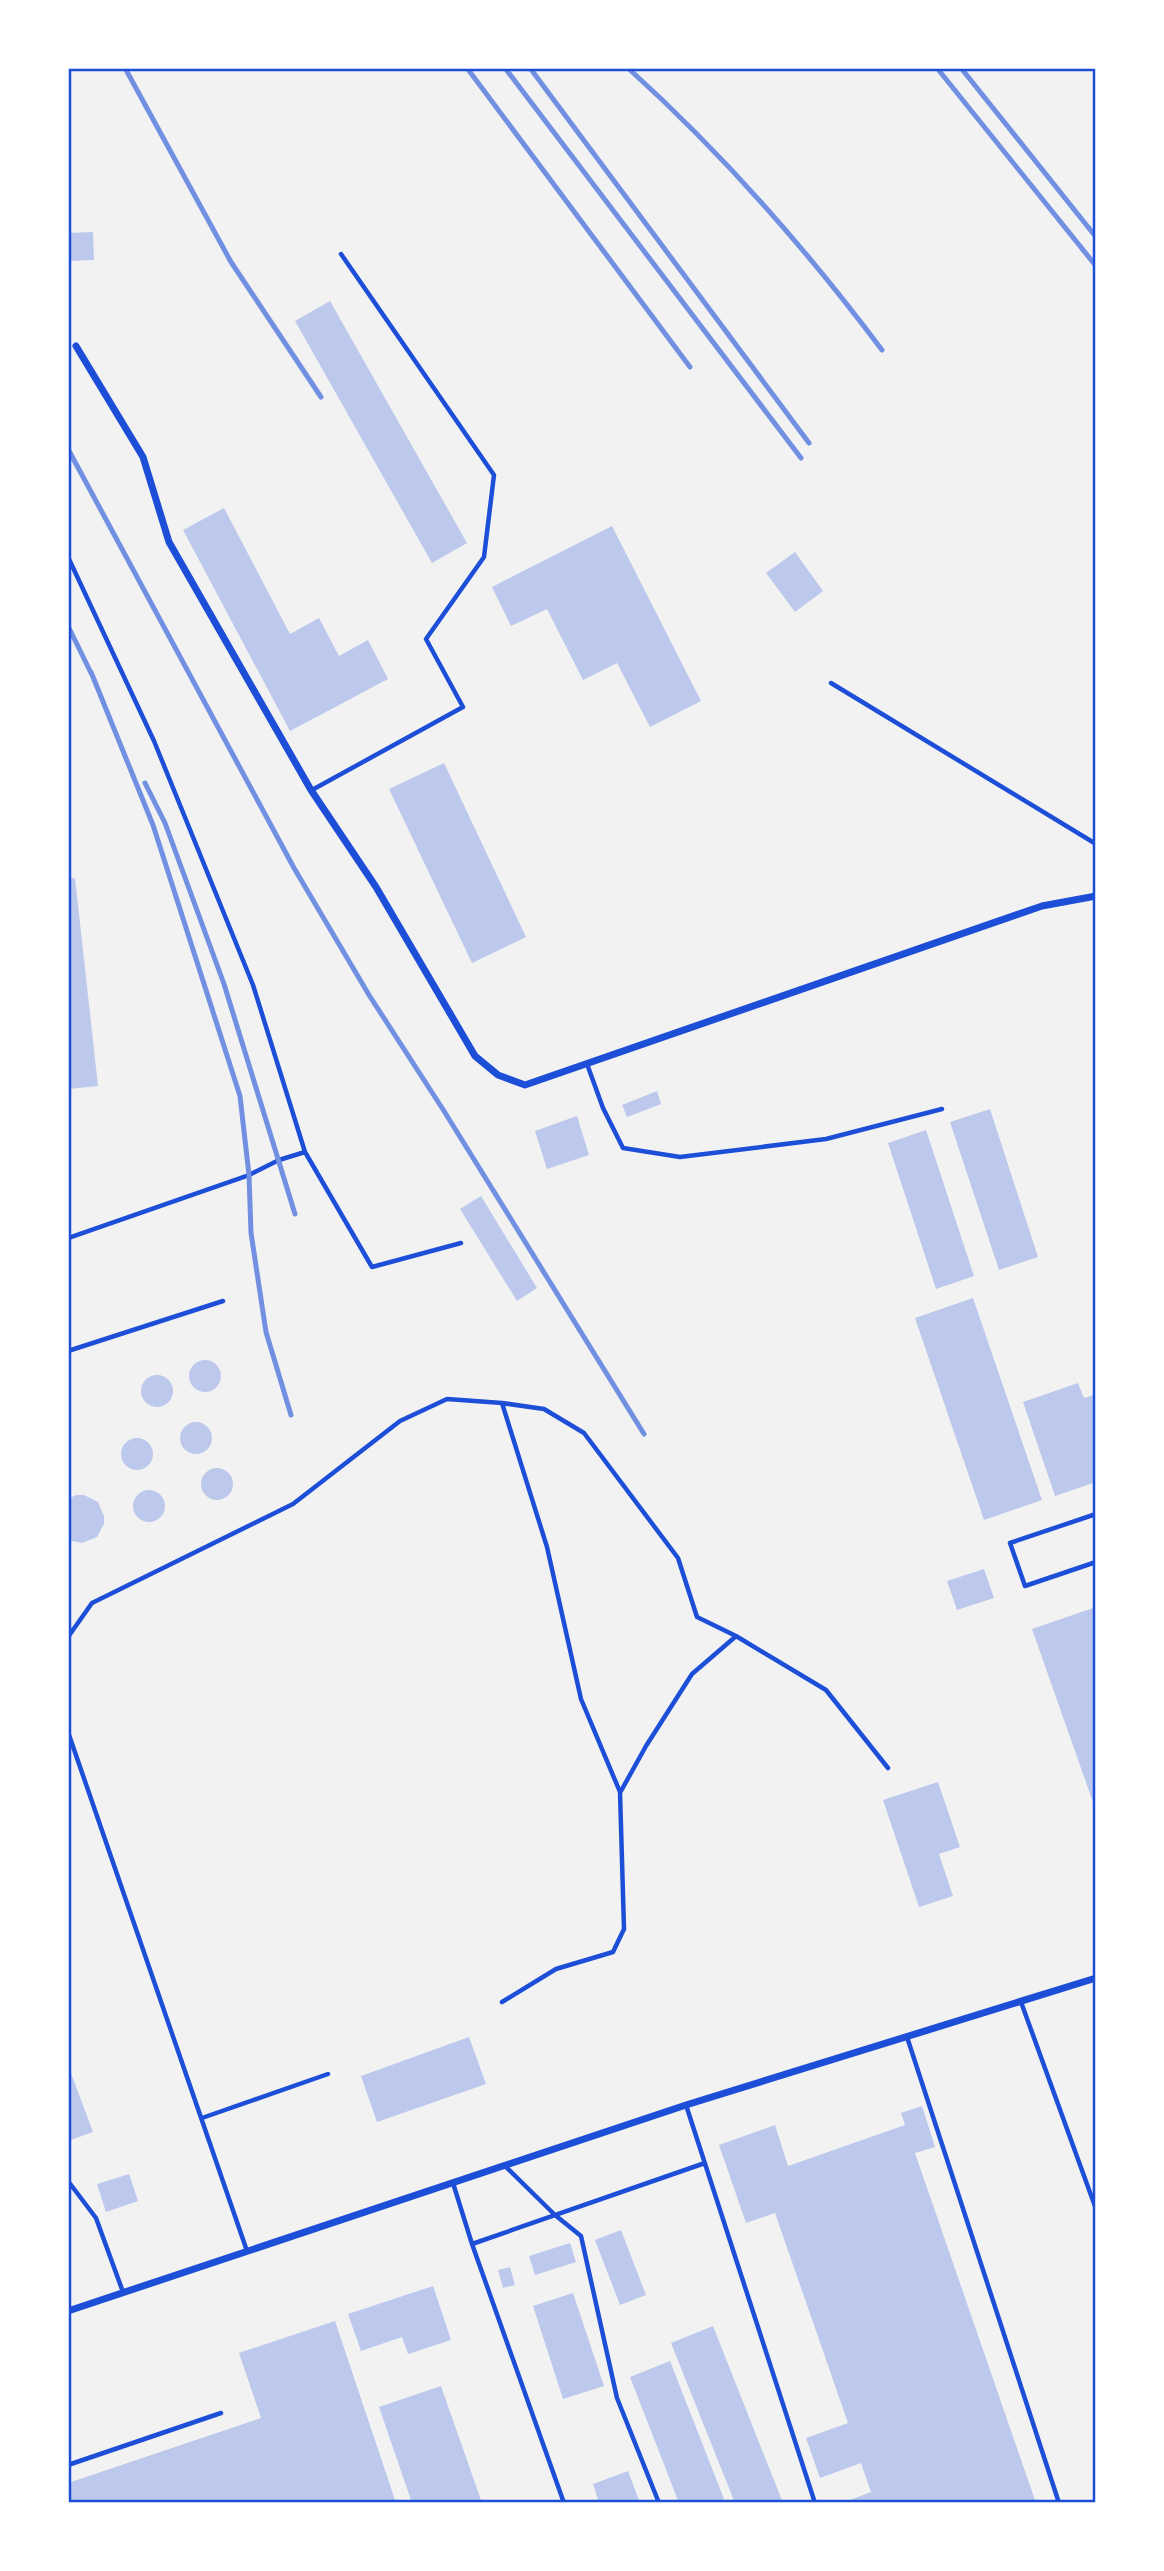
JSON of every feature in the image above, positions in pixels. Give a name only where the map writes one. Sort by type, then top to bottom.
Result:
[{"type":"street","points":[[76,346],[143,457],[169,542],[311,790],[376,887],[475,1056],[498,1075],[525,1085],[1042,906],[1096,896]]},
{"type":"street","points":[[68,2311],[686,2105],[1096,1978]]},
{"type":"lane","points":[[311,790],[463,707],[426,639],[484,557],[494,475],[341,254]]},
{"type":"lane","points":[[68,557],[154,741],[253,985],[305,1152],[372,1267],[461,1243]]},
{"type":"lane","points":[[831,683],[1096,844]]},
{"type":"lane","points":[[586,1063],[603,1108],[623,1148],[680,1157],[827,1139],[942,1108]]},
{"type":"lane","points":[[68,1238],[249,1175],[279,1160],[305,1152]]},
{"type":"lane","points":[[68,1351],[223,1301]]},
{"type":"lane","points":[[68,1637],[92,1603],[293,1504],[400,1420],[447,1399],[544,1409],[584,1433],[678,1558],[697,1617],[736,1636],[826,1690],[888,1768]]},
{"type":"lane","points":[[502,1403],[547,1547],[581,1699],[621,1792],[624,1929],[613,1952],[556,1969],[502,2001]]},
{"type":"lane","points":[[1096,1514],[1010,1544],[1025,1586],[1096,1562]]},
{"type":"lane","points":[[621,1792],[646,1746],[692,1674],[736,1636]]},
{"type":"lane","points":[[68,1732],[247,2251]]},
{"type":"lane","points":[[1021,2002],[1096,2209]]},
{"type":"lane","points":[[907,2037],[1059,2503]]},
{"type":"lane","points":[[202,2118],[328,2074]]},
{"type":"lane","points":[[686,2105],[815,2503]]},
{"type":"lane","points":[[472,2244],[705,2163]]},
{"type":"lane","points":[[505,2165],[555,2215],[581,2236],[617,2398],[659,2503]]},
{"type":"lane","points":[[68,2181],[96,2218],[123,2293]]},
{"type":"lane","points":[[453,2182],[472,2244],[564,2503]]},
{"type":"lane","points":[[68,2465],[221,2413]]},
{"type":"building","points":[[93,232],[94,260],[68,261],[68,233]]},
{"type":"building","points":[[330,301],[467,543],[432,563],[295,321]]},
{"type":"building","points":[[224,508],[290,634],[319,618],[339,656],[368,640],[388,679],[290,731],[183,530]]},
{"type":"building","points":[[612,526],[701,701],[650,727],[617,663],[583,680],[547,609],[511,626],[492,587]]},
{"type":"building","points":[[795,552],[823,591],[795,612],[766,573]]},
{"type":"building","points":[[444,763],[526,937],[472,963],[389,789]]},
{"type":"building","points":[[75,878],[98,1086],[68,1089],[68,879]]},
{"type":"building","points":[[657,1091],[661,1104],[627,1117],[622,1105]]},
{"type":"building","points":[[990,1109],[1038,1257],[999,1270],[950,1122]]},
{"type":"building","points":[[577,1116],[589,1155],[547,1169],[535,1131]]},
{"type":"building","points":[[926,1130],[974,1276],[936,1289],[888,1143]]},
{"type":"building","points":[[481,1196],[537,1288],[517,1301],[460,1209]]},
{"type":"building","points":[[973,1298],[1042,1500],[984,1520],[915,1318]]},
{"type":"building","points":[[205,1360],[216,1365],[221,1376],[216,1387],[205,1392],[194,1387],[189,1376],[194,1365]]},
{"type":"building","points":[[157,1375],[168,1380],[173,1391],[168,1402],[157,1407],[146,1402],[141,1391],[146,1380]]},
{"type":"building","points":[[1078,1383],[1084,1398],[1094,1395],[1096,1400],[1096,1482],[1055,1496],[1023,1402]]},
{"type":"building","points":[[196,1422],[207,1427],[212,1438],[207,1449],[196,1454],[185,1449],[180,1438],[185,1427]]},
{"type":"building","points":[[137,1438],[148,1443],[153,1454],[148,1465],[137,1470],[126,1465],[121,1454],[126,1443]]},
{"type":"building","points":[[217,1468],[228,1473],[233,1484],[228,1495],[217,1500],[206,1495],[201,1484],[206,1473]]},
{"type":"building","points":[[149,1490],[160,1495],[165,1506],[160,1517],[149,1522],[138,1517],[133,1506],[138,1495]]},
{"type":"building","points":[[84,1495],[98,1502],[104,1516],[104,1524],[97,1537],[82,1543],[68,1540],[68,1499]]},
{"type":"building","points":[[984,1569],[994,1598],[957,1610],[947,1581]]},
{"type":"building","points":[[1096,1607],[1096,1808],[1095,1808],[1032,1629]]},
{"type":"building","points":[[938,1782],[960,1847],[939,1854],[953,1896],[919,1907],[883,1800]]},
{"type":"building","points":[[469,2037],[486,2084],[377,2122],[361,2076]]},
{"type":"building","points":[[68,2065],[93,2132],[68,2141]]},
{"type":"building","points":[[922,2106],[935,2147],[915,2153],[1036,2503],[842,2503],[871,2492],[861,2463],[820,2478],[806,2438],[848,2423],[775,2213],[746,2223],[719,2145],[775,2125],[788,2166],[905,2125],[901,2113]]},
{"type":"building","points":[[129,2174],[138,2201],[106,2212],[97,2184]]},
{"type":"building","points":[[621,2230],[646,2295],[620,2305],[595,2240]]},
{"type":"building","points":[[570,2243],[576,2262],[535,2275],[529,2256]]},
{"type":"building","points":[[510,2267],[515,2285],[503,2288],[498,2270]]},
{"type":"building","points":[[433,2286],[451,2340],[408,2354],[402,2337],[361,2351],[348,2314]]},
{"type":"building","points":[[573,2293],[604,2386],[563,2399],[533,2306]]},
{"type":"building","points":[[335,2321],[396,2503],[68,2503],[68,2483],[261,2418],[239,2353]]},
{"type":"building","points":[[713,2326],[783,2503],[735,2503],[671,2343]]},
{"type":"building","points":[[670,2361],[724,2499],[714,2503],[679,2503],[630,2377]]},
{"type":"building","points":[[441,2386],[482,2503],[412,2503],[379,2407]]},
{"type":"building","points":[[628,2471],[640,2503],[599,2503],[593,2484]]},
{"type":"railway","points":[[125,68],[231,262],[321,397]]},
{"type":"railway","points":[[467,68],[690,367]]},
{"type":"railway","points":[[505,68],[801,458]]},
{"type":"railway","points":[[530,68],[809,443]]},
{"type":"railway","points":[[628,68],[697,134],[762,203],[882,350]]},
{"type":"railway","points":[[937,68],[1096,266]]},
{"type":"railway","points":[[961,68],[1096,237]]},
{"type":"railway","points":[[68,449],[294,868],[369,995],[644,1434]]},
{"type":"railway","points":[[68,626],[94,679]]},
{"type":"railway","points":[[91,672],[153,825],[240,1096],[249,1175],[251,1233],[266,1332],[291,1415]]},
{"type":"railway","points":[[145,783],[165,823],[224,984],[295,1214]]}]
